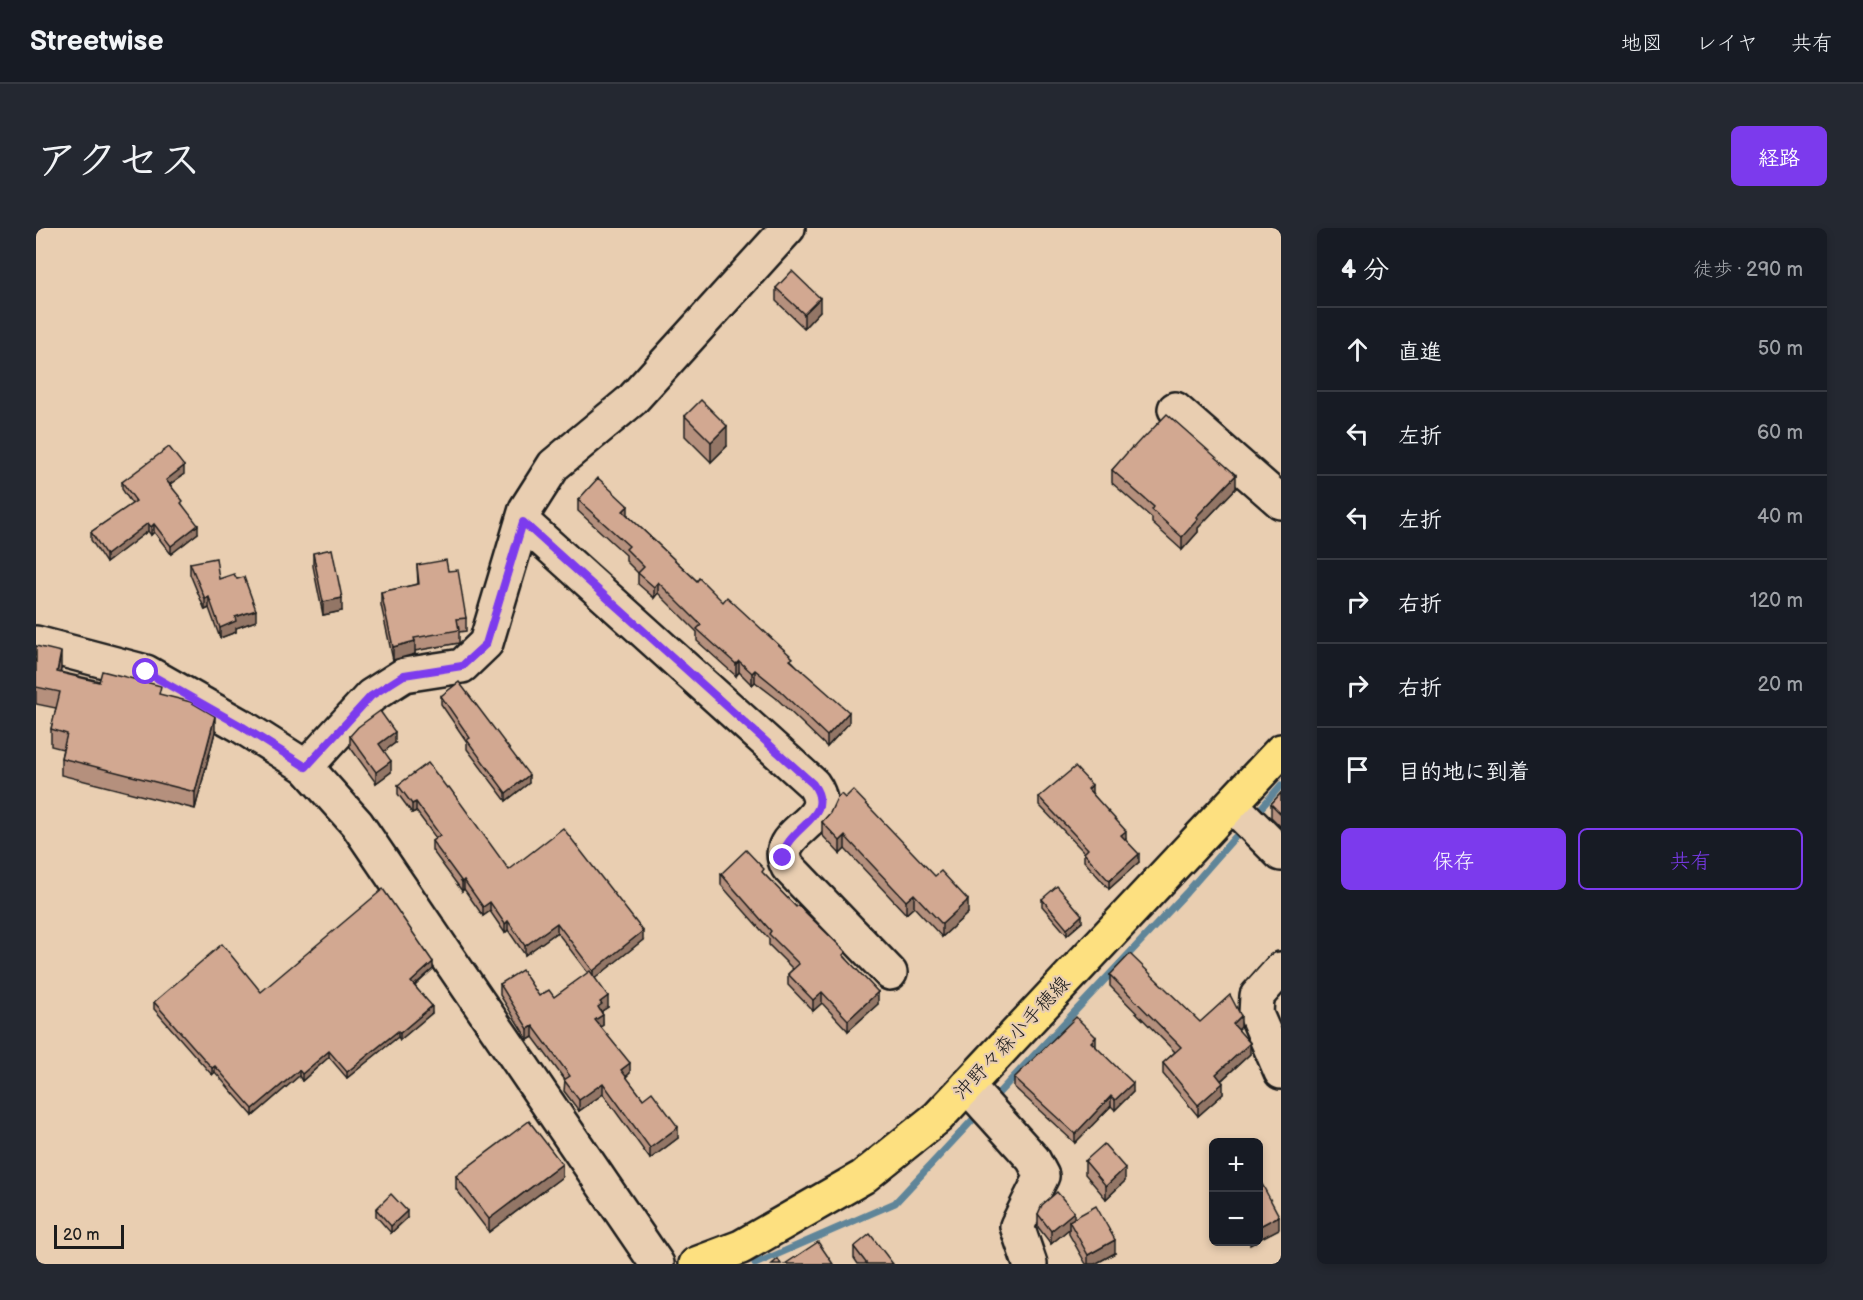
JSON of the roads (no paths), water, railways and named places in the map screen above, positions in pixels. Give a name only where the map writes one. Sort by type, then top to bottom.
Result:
[{"type":"main road","name":"沖野々森小手穂線","points":[[696,1264],[741,1247],[863,1177],[938,1117],[1281,751]]},
{"type":"street","points":[[306,767],[371,696],[404,675],[462,666],[486,644],[526,509],[554,465],[632,400],[788,228]]},
{"type":"street","points":[[1175,410],[1281,502]]},
{"type":"street","points":[[523,522],[813,784],[820,793],[820,805],[812,818],[789,840],[783,849],[783,858],[788,867],[890,973]]},
{"type":"street","points":[[36,643],[146,672],[243,727],[306,767],[357,824],[657,1264]]},
{"type":"street","points":[[1232,805],[1281,854]]},
{"type":"street","points":[[1281,969],[1257,996],[1256,1014],[1281,1072]]},
{"type":"street","points":[[967,1086],[1033,1159],[1042,1176],[1017,1226],[1030,1264]]},
{"type":"waterway","points":[[1254,816],[1281,785]]},
{"type":"waterway","points":[[992,1100],[1186,893],[1243,828]]},
{"type":"waterway","points":[[755,1264],[895,1203],[980,1112]]}]
